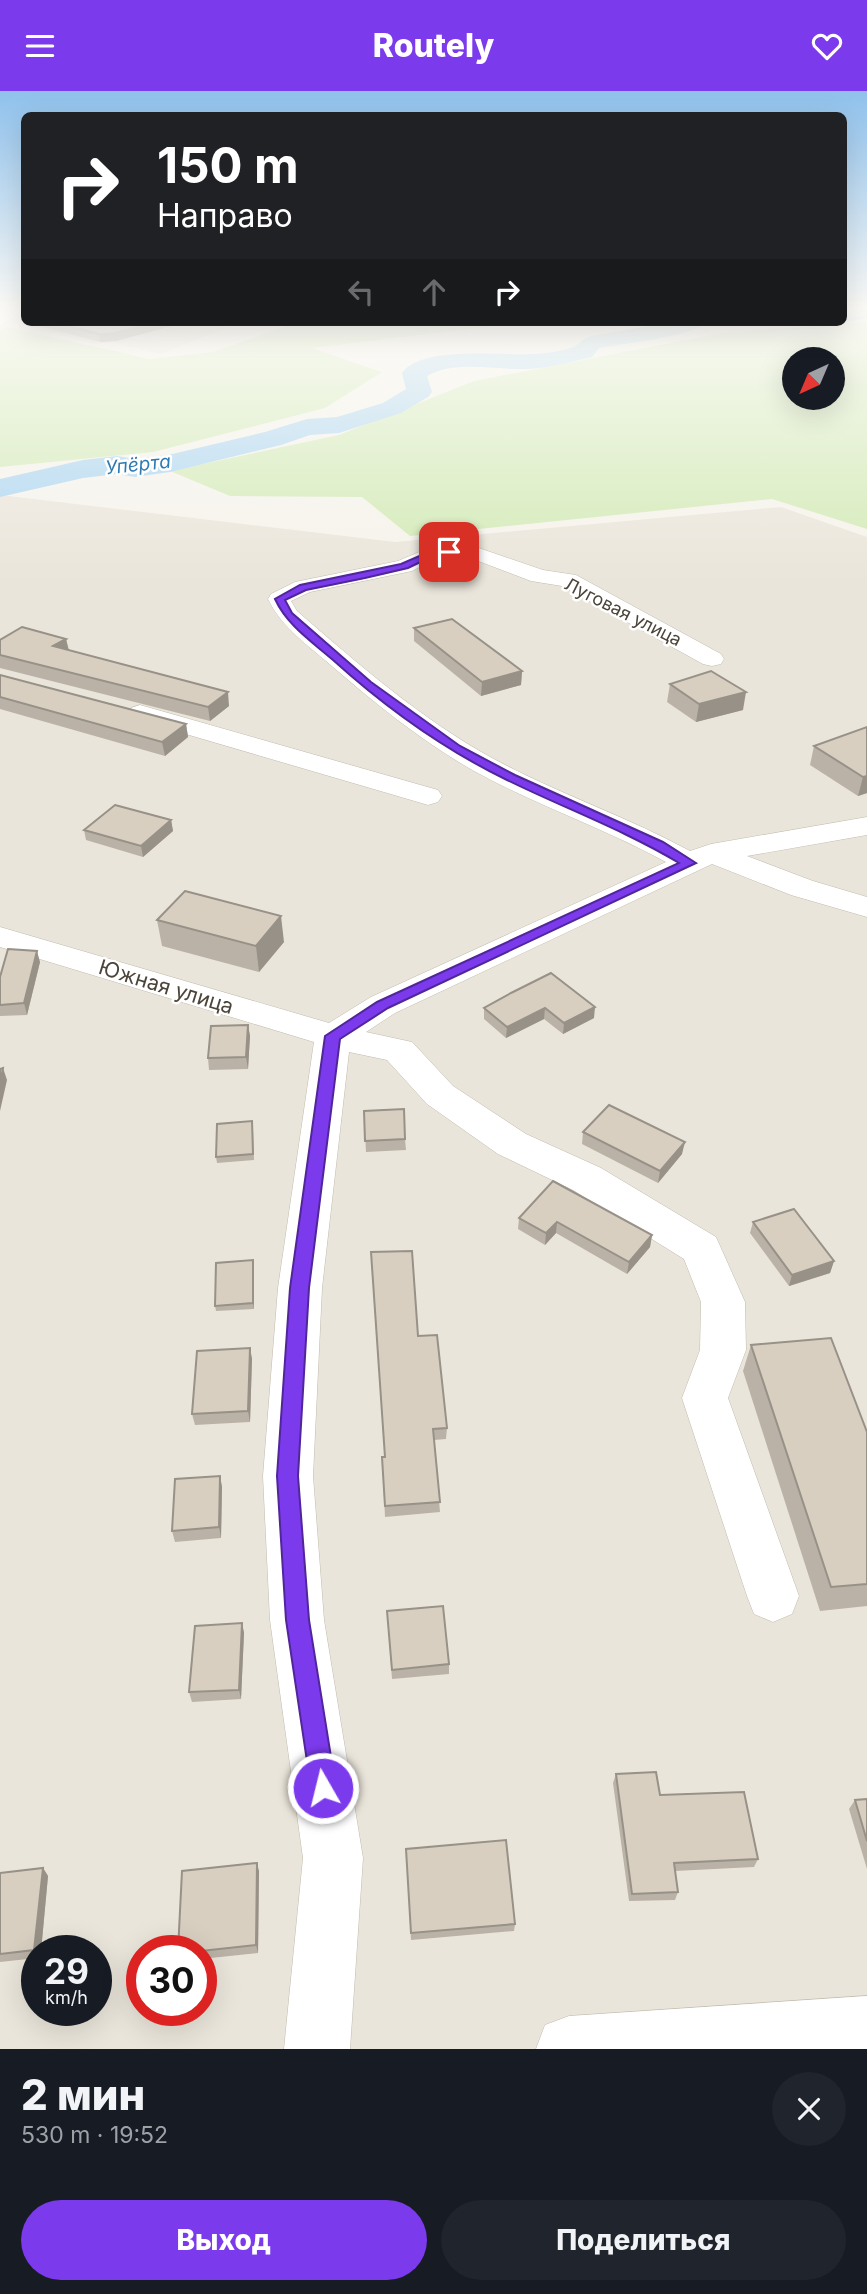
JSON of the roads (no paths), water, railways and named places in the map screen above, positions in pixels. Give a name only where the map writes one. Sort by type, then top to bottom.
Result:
[{"type":"street","name":"Луговая улица","points":[[700,858],[659,845],[511,777],[456,748],[367,685],[287,615],[279,599],[303,587],[404,566],[431,553],[467,550],[540,576],[568,580],[712,659]]},
{"type":"street","points":[[121,708],[428,796]]},
{"type":"street","points":[[317,2049],[333,1858],[297,1620],[288,1476],[300,1288],[333,1036],[383,1005],[700,858],[867,826]]},
{"type":"street","points":[[700,858],[867,907]]},
{"type":"street","name":"Южная улица","points":[[0,937],[333,1036],[398,1051],[440,1095],[512,1144],[587,1179],[701,1249],[723,1303],[723,1350],[705,1398],[772,1595]]},
{"type":"street","points":[[569,2049],[867,2029]]},
{"type":"waterway","name":"Упёрта","points":[[0,488],[83,469],[117,465],[135,468],[170,463],[271,439],[307,427],[339,425],[392,408],[403,401]]}]
